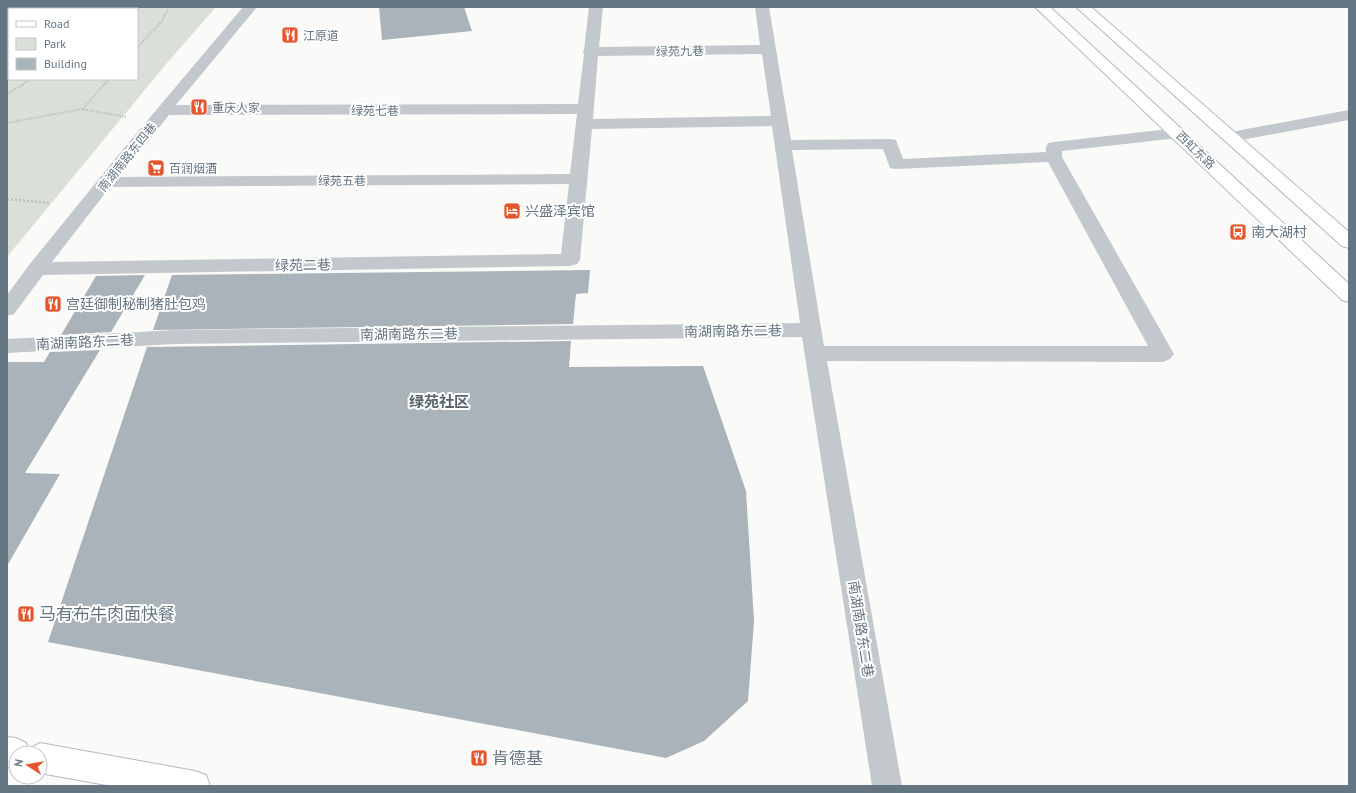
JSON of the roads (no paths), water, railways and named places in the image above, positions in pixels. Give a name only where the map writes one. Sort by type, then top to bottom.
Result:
[{"type":"main road","name":"西虹东路","points":[[1042,7],[1349,295]]},
{"type":"main road","points":[[1083,7],[1349,242]]},
{"type":"main road","points":[[48,759],[195,786]]},
{"type":"street","name":"南湖南路东四巷","points":[[7,309],[36,269],[164,110],[250,7]]},
{"type":"street","points":[[578,179],[590,52],[596,7]]},
{"type":"street","name":"南湖南路东二巷","points":[[762,7],[778,121],[815,353],[887,786]]},
{"type":"street","name":"绿苑九巷","points":[[590,52],[769,49]]},
{"type":"street","name":"绿苑七巷","points":[[164,110],[778,121]]},
{"type":"street","points":[[1231,137],[1349,115]]},
{"type":"street","points":[[815,353],[1163,354],[1054,157],[1054,147],[1178,133]]},
{"type":"street","points":[[783,145],[890,144],[896,164],[1054,157]]},
{"type":"street","name":"绿苑五巷","points":[[107,182],[578,179]]},
{"type":"street","name":"绿苑二巷","points":[[36,269],[570,260],[578,179]]},
{"type":"street","name":"南湖南路东二巷","points":[[7,346],[175,337],[812,330]]},
{"type":"place","name":"江原道","points":[[290,35]]},
{"type":"place","name":"重庆人家","points":[[199,107]]},
{"type":"place","name":"百润烟酒","points":[[156,168]]},
{"type":"place","name":"兴盛泽宾馆","points":[[512,211]]},
{"type":"place","name":"南大湖村","points":[[1238,232]]},
{"type":"place","name":"宫廷御制秘制猪肚包鸡","points":[[53,304]]},
{"type":"place","name":"马有布牛肉面快餐","points":[[26,614]]},
{"type":"place","name":"肯德基","points":[[479,758]]},
{"type":"district","name":"绿苑社区","points":[[439,401]]}]
